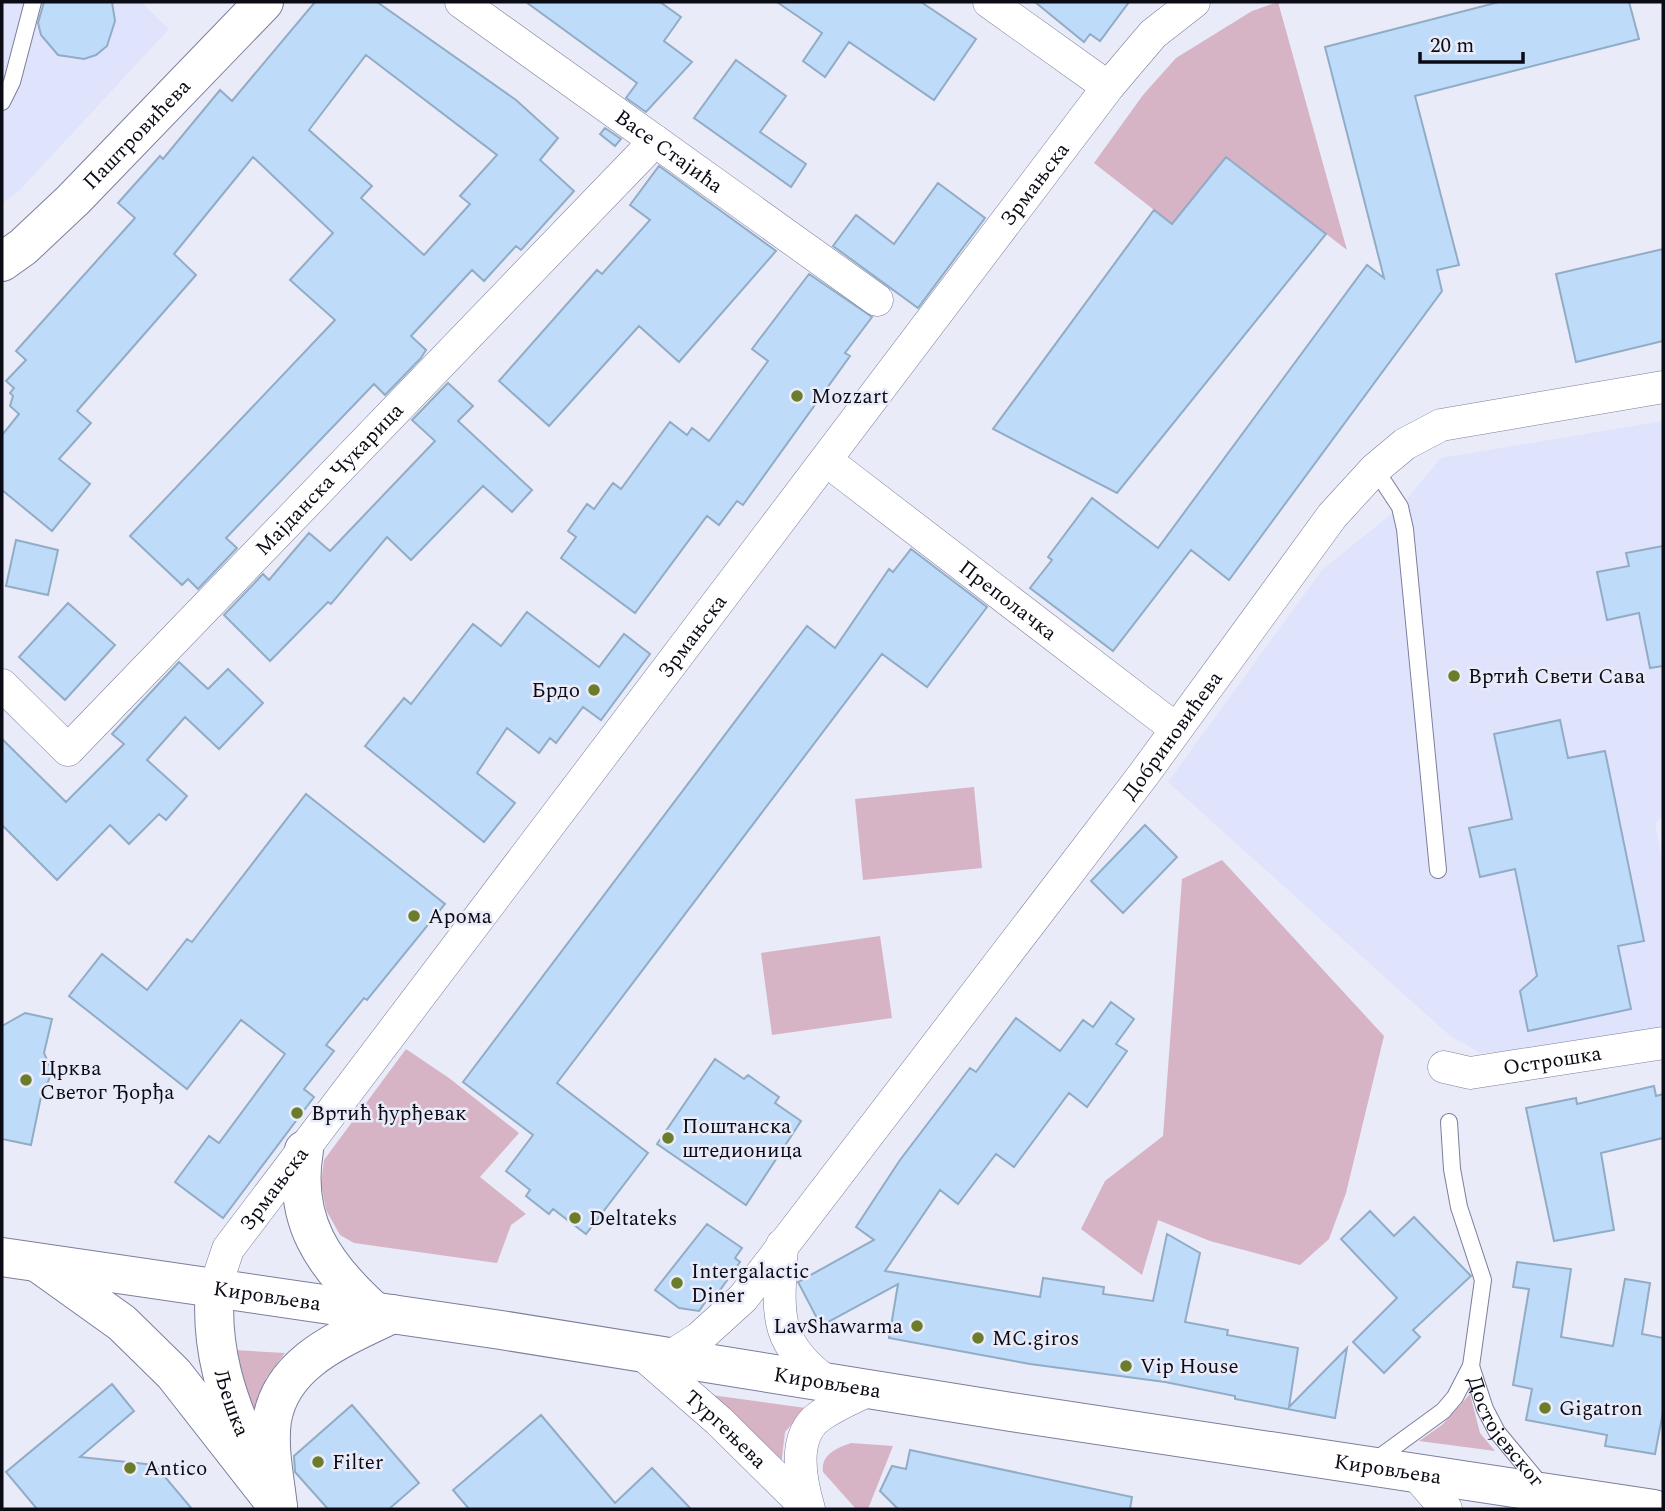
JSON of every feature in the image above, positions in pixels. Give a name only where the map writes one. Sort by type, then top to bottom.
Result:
[{"type":"main road","name":"Паштровићева","points":[[2,278],[12,254],[148,124],[264,2]]},
{"type":"main road","points":[[279,1508],[272,1450],[272,1420],[287,1385],[307,1359],[383,1312],[328,1260],[304,1215],[299,1192],[304,1150]]},
{"type":"main road","points":[[19,1260],[122,1324],[174,1374],[279,1508]]},
{"type":"main road","name":"Кировљева","points":[[19,1260],[383,1312],[869,1390],[1368,1465],[1573,1500],[1654,1509]]},
{"type":"main road","name":"Љешка","points":[[215,1288],[214,1336],[222,1377],[239,1425],[279,1508]]},
{"type":"street","name":"Васе Стајића","points":[[461,2],[877,300]]},
{"type":"street","points":[[989,2],[1108,87]]},
{"type":"street","name":"Зрмањска","points":[[215,1288],[228,1249],[1108,87],[1153,34],[1194,2]]},
{"type":"street","name":"Мајданска Чукарица","points":[[2,685],[68,750],[655,141]]},
{"type":"street","name":"Добриновићева","points":[[656,1355],[699,1338],[743,1298],[1176,729],[1332,516],[1375,469],[1405,444],[1441,425],[1663,387]]},
{"type":"street","name":"Преполачка","points":[[840,471],[1176,729]]},
{"type":"street","name":"Острошка","points":[[1444,1067],[1470,1073],[1663,1043]]},
{"type":"street","points":[[782,1245],[779,1309],[785,1337],[796,1355],[827,1382]]},
{"type":"street","name":"Тургењева","points":[[656,1355],[808,1509]]},
{"type":"street","name":"Тургењева","points":[[808,1509],[800,1465],[807,1430],[819,1416],[869,1390]]},
{"type":"street","points":[[1415,1473],[1446,1509]]},
{"type":"lane","points":[[2,102],[12,82],[33,2]]},
{"type":"lane","points":[[1375,469],[1400,507],[1405,529],[1438,870]]},
{"type":"lane","name":"Достојевског","points":[[1368,1465],[1443,1411],[1455,1397],[1471,1366],[1483,1280],[1459,1208],[1452,1169],[1449,1122]]},
{"type":"lane","name":"Достојевског","points":[[1471,1366],[1485,1409],[1497,1432],[1573,1500]]},
{"type":"shaded area","points":[[2,2],[141,2],[169,29],[18,192],[2,203]]},
{"type":"shaded area","points":[[1278,2],[1347,250],[1226,157],[1172,224],[1094,163],[1143,95],[1176,58],[1252,11]]},
{"type":"shaded area","name":"Вртић Свети Сава","points":[[1663,421],[1663,816],[1655,823],[1663,865],[1663,1040],[1480,1053],[1449,1035],[1168,782],[1322,570],[1400,507],[1441,458]]},
{"type":"shaded area","points":[[974,787],[982,868],[863,880],[855,799]]},
{"type":"shaded area","points":[[1222,860],[1384,1036],[1346,1193],[1329,1239],[1300,1265],[1210,1241],[1158,1220],[1142,1275],[1081,1229],[1105,1181],[1163,1136],[1182,879]]},
{"type":"shaded area","points":[[880,936],[892,1018],[772,1035],[761,953]]},
{"type":"shaded area","points":[[406,1049],[449,1078],[519,1133],[480,1177],[526,1214],[511,1225],[497,1263],[354,1243],[340,1235],[326,1210],[321,1184],[324,1160]]},
{"type":"shaded area","points":[[235,1350],[285,1353],[266,1378],[253,1418]]},
{"type":"shaded area","points":[[697,1393],[806,1408],[785,1432],[781,1466]]},
{"type":"shaded area","points":[[1470,1394],[1480,1433],[1495,1451],[1419,1441],[1442,1425]]},
{"type":"shaded area","points":[[851,1443],[893,1446],[868,1509],[856,1509],[823,1472],[827,1456]]},
{"type":"building","points":[[44,2],[112,2],[115,21],[107,46],[96,55],[84,59],[58,55],[41,35],[38,23]]},
{"type":"building","points":[[315,2],[377,2],[516,100],[558,138],[540,160],[574,191],[521,250],[516,246],[484,281],[472,270],[411,336],[426,350],[421,358],[385,395],[374,384],[226,538],[237,548],[198,589],[188,579],[182,585],[130,536],[335,320],[290,280],[333,233],[253,157],[174,254],[196,275],[77,411],[91,423],[59,459],[90,484],[52,531],[2,490],[2,435],[19,414],[10,406],[13,396],[10,393],[14,388],[6,381],[26,360],[16,351],[135,218],[118,203],[160,156],[163,159],[220,90],[232,101]],"holes":[[[366,55],[497,155],[460,196],[470,204],[424,255],[361,198],[372,186],[309,130]]]},
{"type":"building","points":[[526,2],[660,2],[681,17],[664,41],[692,62],[646,112],[626,98],[637,83]]},
{"type":"building","points":[[777,2],[921,2],[976,39],[934,100],[849,42],[825,77],[803,61],[822,33]]},
{"type":"building","points":[[1035,2],[1129,2],[1100,41],[1090,34],[1084,42]]},
{"type":"building","points":[[1499,2],[1629,2],[1639,39],[1415,96],[1459,265],[1437,270],[1442,291],[1229,580],[1191,550],[1113,651],[1030,588],[1052,560],[1048,557],[1092,498],[1158,548],[1367,265],[1384,278],[1325,47]]},
{"type":"building","points":[[736,60],[786,96],[760,132],[806,164],[791,187],[694,118]]},
{"type":"building","points":[[605,128],[621,139],[615,146],[600,134]]},
{"type":"building","points":[[1226,157],[1326,234],[1117,493],[993,429],[1154,210],[1172,224]]},
{"type":"building","points":[[659,166],[776,251],[679,362],[639,326],[549,426],[499,381],[597,270],[602,274],[650,220],[630,205]]},
{"type":"building","points":[[938,183],[985,218],[918,308],[833,246],[856,215],[894,244]]},
{"type":"building","points":[[1663,249],[1663,341],[1576,362],[1556,274]]},
{"type":"building","points":[[809,274],[872,317],[845,353],[850,356],[743,505],[737,501],[719,525],[707,516],[635,613],[561,558],[576,537],[568,531],[587,504],[594,509],[613,483],[621,489],[670,422],[687,435],[692,428],[709,441],[768,361],[752,349]]},
{"type":"building","points":[[448,383],[473,406],[458,421],[532,490],[512,512],[483,486],[411,560],[387,537],[331,604],[328,602],[270,661],[224,615],[263,574],[269,580],[309,533],[330,551],[435,441],[412,420]]},
{"type":"building","points":[[16,540],[58,550],[48,595],[6,586]]},
{"type":"building","points":[[1663,546],[1663,666],[1650,668],[1639,613],[1607,620],[1597,572],[1629,566],[1626,553]]},
{"type":"building","points":[[911,549],[987,607],[927,687],[882,654],[557,1083],[648,1153],[586,1234],[553,1209],[549,1214],[526,1196],[530,1190],[506,1171],[533,1135],[463,1082],[807,626],[835,648],[889,569],[893,572]]},
{"type":"building","points":[[68,603],[115,645],[65,700],[19,657]]},
{"type":"building","points":[[527,612],[599,667],[624,634],[650,654],[601,720],[583,707],[556,743],[550,738],[539,753],[507,728],[477,773],[515,803],[484,842],[365,746],[404,698],[411,704],[473,624],[501,646]]},
{"type":"building","points":[[179,662],[208,689],[228,669],[263,703],[219,749],[185,717],[147,760],[187,796],[166,820],[159,814],[129,844],[110,825],[57,880],[2,825],[2,739],[66,802],[124,744],[112,734]]},
{"type":"building","points":[[1560,720],[1568,758],[1605,751],[1644,941],[1618,946],[1631,1009],[1528,1031],[1520,991],[1537,976],[1515,869],[1480,877],[1469,828],[1512,819],[1494,734]]},
{"type":"building","points":[[306,794],[445,904],[367,1000],[364,998],[326,1045],[334,1051],[304,1089],[314,1097],[223,1218],[175,1182],[209,1136],[219,1143],[285,1054],[241,1020],[187,1089],[69,996],[102,954],[147,990],[187,939],[192,942]]},
{"type":"building","points":[[1145,825],[1177,857],[1123,913],[1091,881]]},
{"type":"building","points":[[1111,1002],[1134,1019],[1116,1044],[1127,1051],[1087,1107],[1069,1093],[1014,1167],[996,1154],[958,1204],[940,1190],[885,1271],[1040,1297],[1043,1278],[1104,1287],[1103,1294],[1153,1301],[1167,1234],[1200,1253],[1185,1322],[1228,1330],[1227,1335],[1298,1348],[1289,1407],[1347,1348],[1335,1418],[1235,1399],[1235,1396],[1165,1382],[1030,1364],[889,1338],[898,1284],[821,1326],[798,1282],[874,1240],[856,1227],[900,1160],[970,1068],[976,1072],[1016,1018],[1060,1051],[1083,1020],[1093,1027]]},
{"type":"building","name":"Црква Светог Ђорђа","points":[[25,1013],[52,1019],[44,1053],[52,1071],[43,1087],[31,1145],[2,1139],[2,1026]]},
{"type":"building","points":[[715,1059],[744,1079],[748,1075],[779,1097],[775,1103],[801,1121],[746,1205],[657,1144]]},
{"type":"building","points":[[1654,1086],[1656,1096],[1663,1094],[1663,1138],[1601,1153],[1614,1230],[1554,1241],[1526,1108],[1576,1098],[1577,1104]]},
{"type":"building","points":[[1370,1211],[1394,1236],[1414,1217],[1471,1276],[1413,1330],[1420,1337],[1384,1373],[1353,1342],[1397,1298],[1341,1239]]},
{"type":"building","points":[[707,1224],[742,1248],[735,1258],[740,1262],[713,1300],[709,1297],[699,1311],[679,1308],[655,1290]]},
{"type":"building","points":[[1517,1262],[1571,1269],[1561,1337],[1613,1346],[1625,1279],[1650,1283],[1642,1334],[1663,1338],[1663,1412],[1655,1454],[1605,1446],[1607,1435],[1526,1420],[1532,1389],[1513,1385],[1529,1289],[1513,1287]]},
{"type":"building","points":[[112,1384],[134,1411],[80,1457],[155,1465],[192,1509],[37,1509],[6,1472]]},
{"type":"building","points":[[352,1405],[419,1483],[389,1509],[328,1509],[295,1472],[294,1456]]},
{"type":"building","points":[[541,1415],[615,1503],[652,1468],[691,1509],[469,1509],[453,1490]]},
{"type":"building","points":[[910,1450],[1132,1497],[1130,1509],[898,1509],[880,1491],[892,1466],[906,1469]]},
{"type":"place","name":"Mozzart","points":[[797,396]]},
{"type":"place","name":"Вртић Свети Сава","points":[[1454,676]]},
{"type":"place","name":"Брдо","points":[[594,690]]},
{"type":"place","name":"Арома","points":[[414,916]]},
{"type":"place","name":"Црква Светог Ђорђа","points":[[26,1080]]},
{"type":"place","name":"Вртић ђурђевак","points":[[297,1113]]},
{"type":"place","name":"Поштанска штедионица","points":[[668,1138]]},
{"type":"place","name":"Deltateks","points":[[575,1218]]},
{"type":"place","name":"Intergalactic Diner","points":[[677,1283]]},
{"type":"place","name":"LavShawarma","points":[[917,1326]]},
{"type":"place","name":"MC.giros","points":[[978,1338]]},
{"type":"place","name":"Vip House","points":[[1126,1366]]},
{"type":"place","name":"Gigatron","points":[[1545,1408]]},
{"type":"place","name":"Filter","points":[[318,1462]]},
{"type":"place","name":"Antico","points":[[130,1468]]}]
